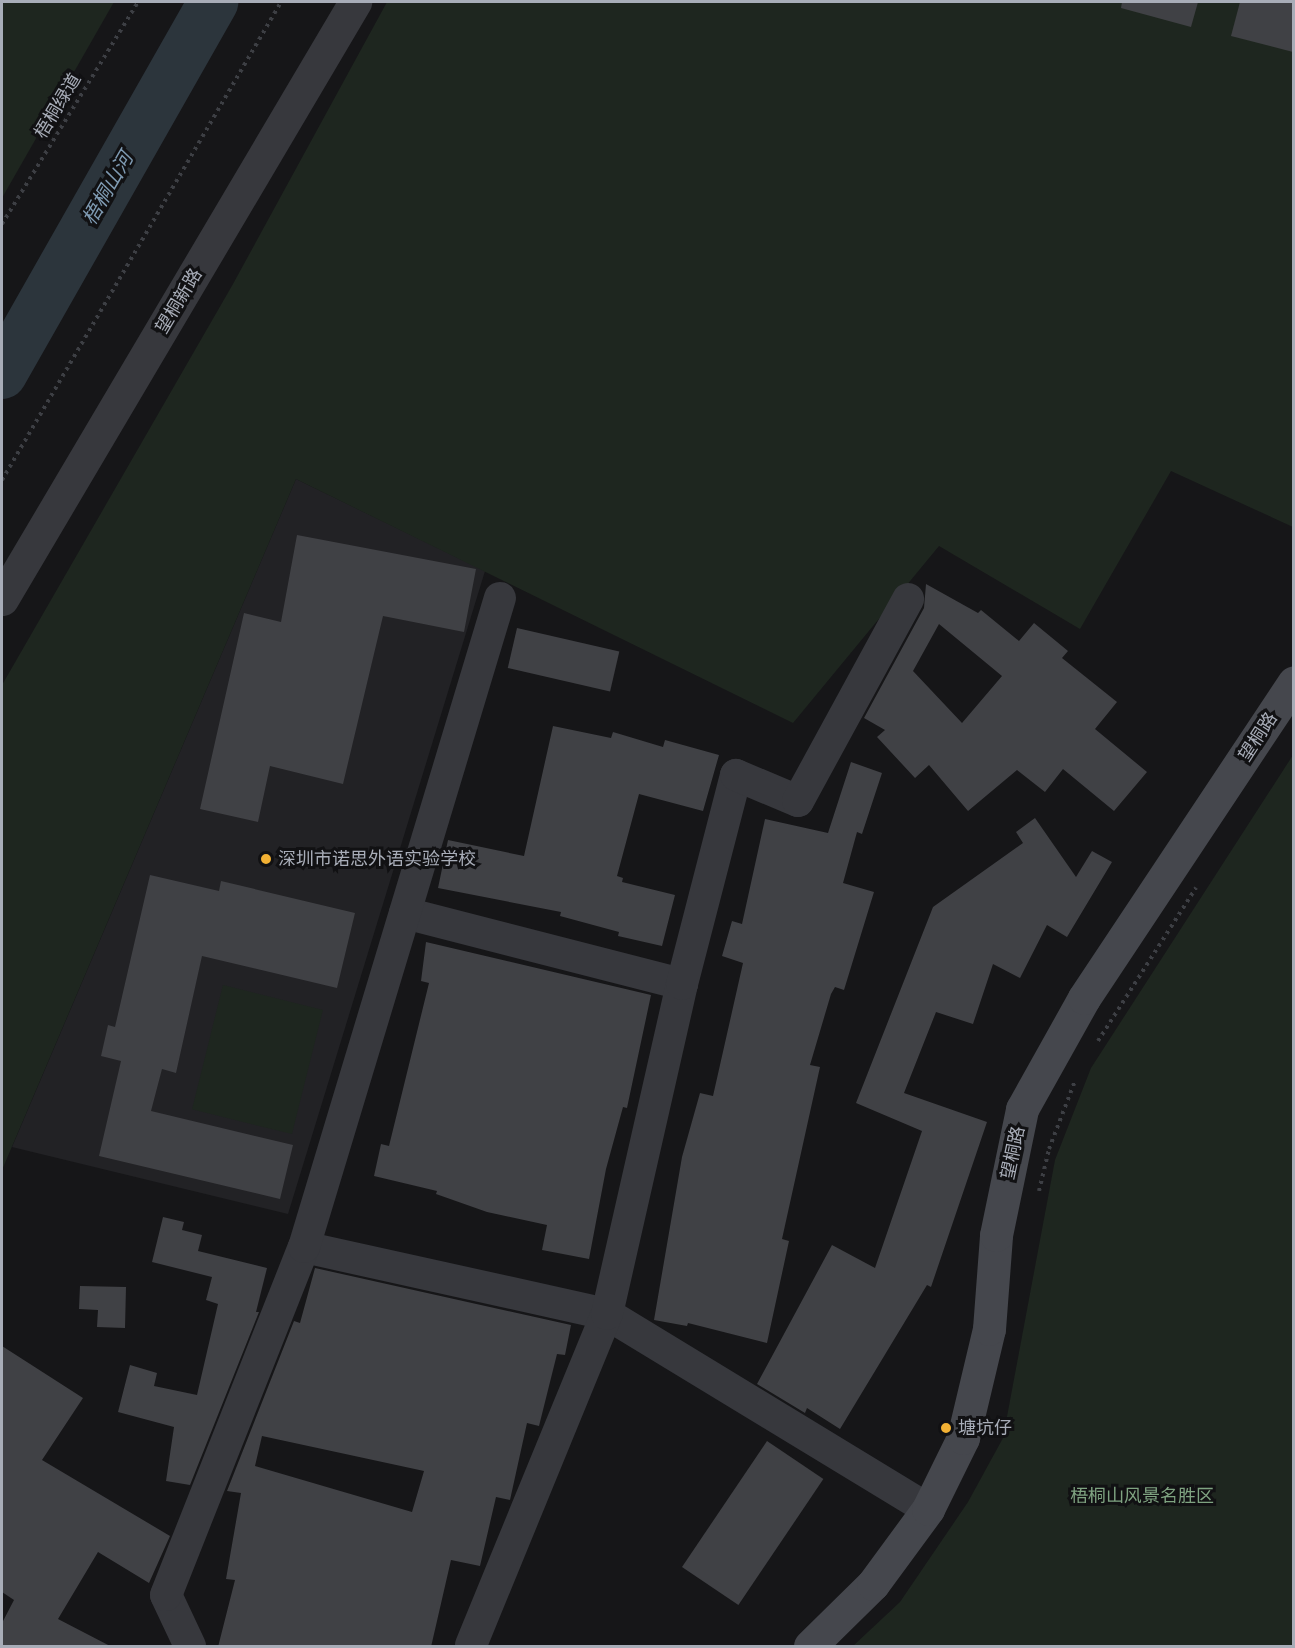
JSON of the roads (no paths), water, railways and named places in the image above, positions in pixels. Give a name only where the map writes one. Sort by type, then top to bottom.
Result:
[{"type":"main road","name":"望桐路","points":[[810,1647],[873,1584],[928,1509],[963,1438],[989,1329],[996,1235],[1022,1109],[1084,998],[1293,682]]},
{"type":"street","name":"望桐新路","points":[[2,599],[355,2]]},
{"type":"street","points":[[190,1647],[166,1595],[304,1247],[500,598]]},
{"type":"street","points":[[471,1645],[607,1314],[682,984],[736,775],[798,801],[908,599]]},
{"type":"street","points":[[405,913],[682,984]]},
{"type":"street","points":[[304,1247],[607,1314],[928,1509]]},
{"type":"waterway","name":"梧桐山河","points":[[2,374],[213,2]]},
{"type":"place","name":"深圳市诺思外语实验学校","points":[[266,859]]},
{"type":"place","name":"塘坑仔","points":[[946,1428]]},
{"type":"park label","name":"梧桐山风景名胜区","points":[[1142,1496]]}]
